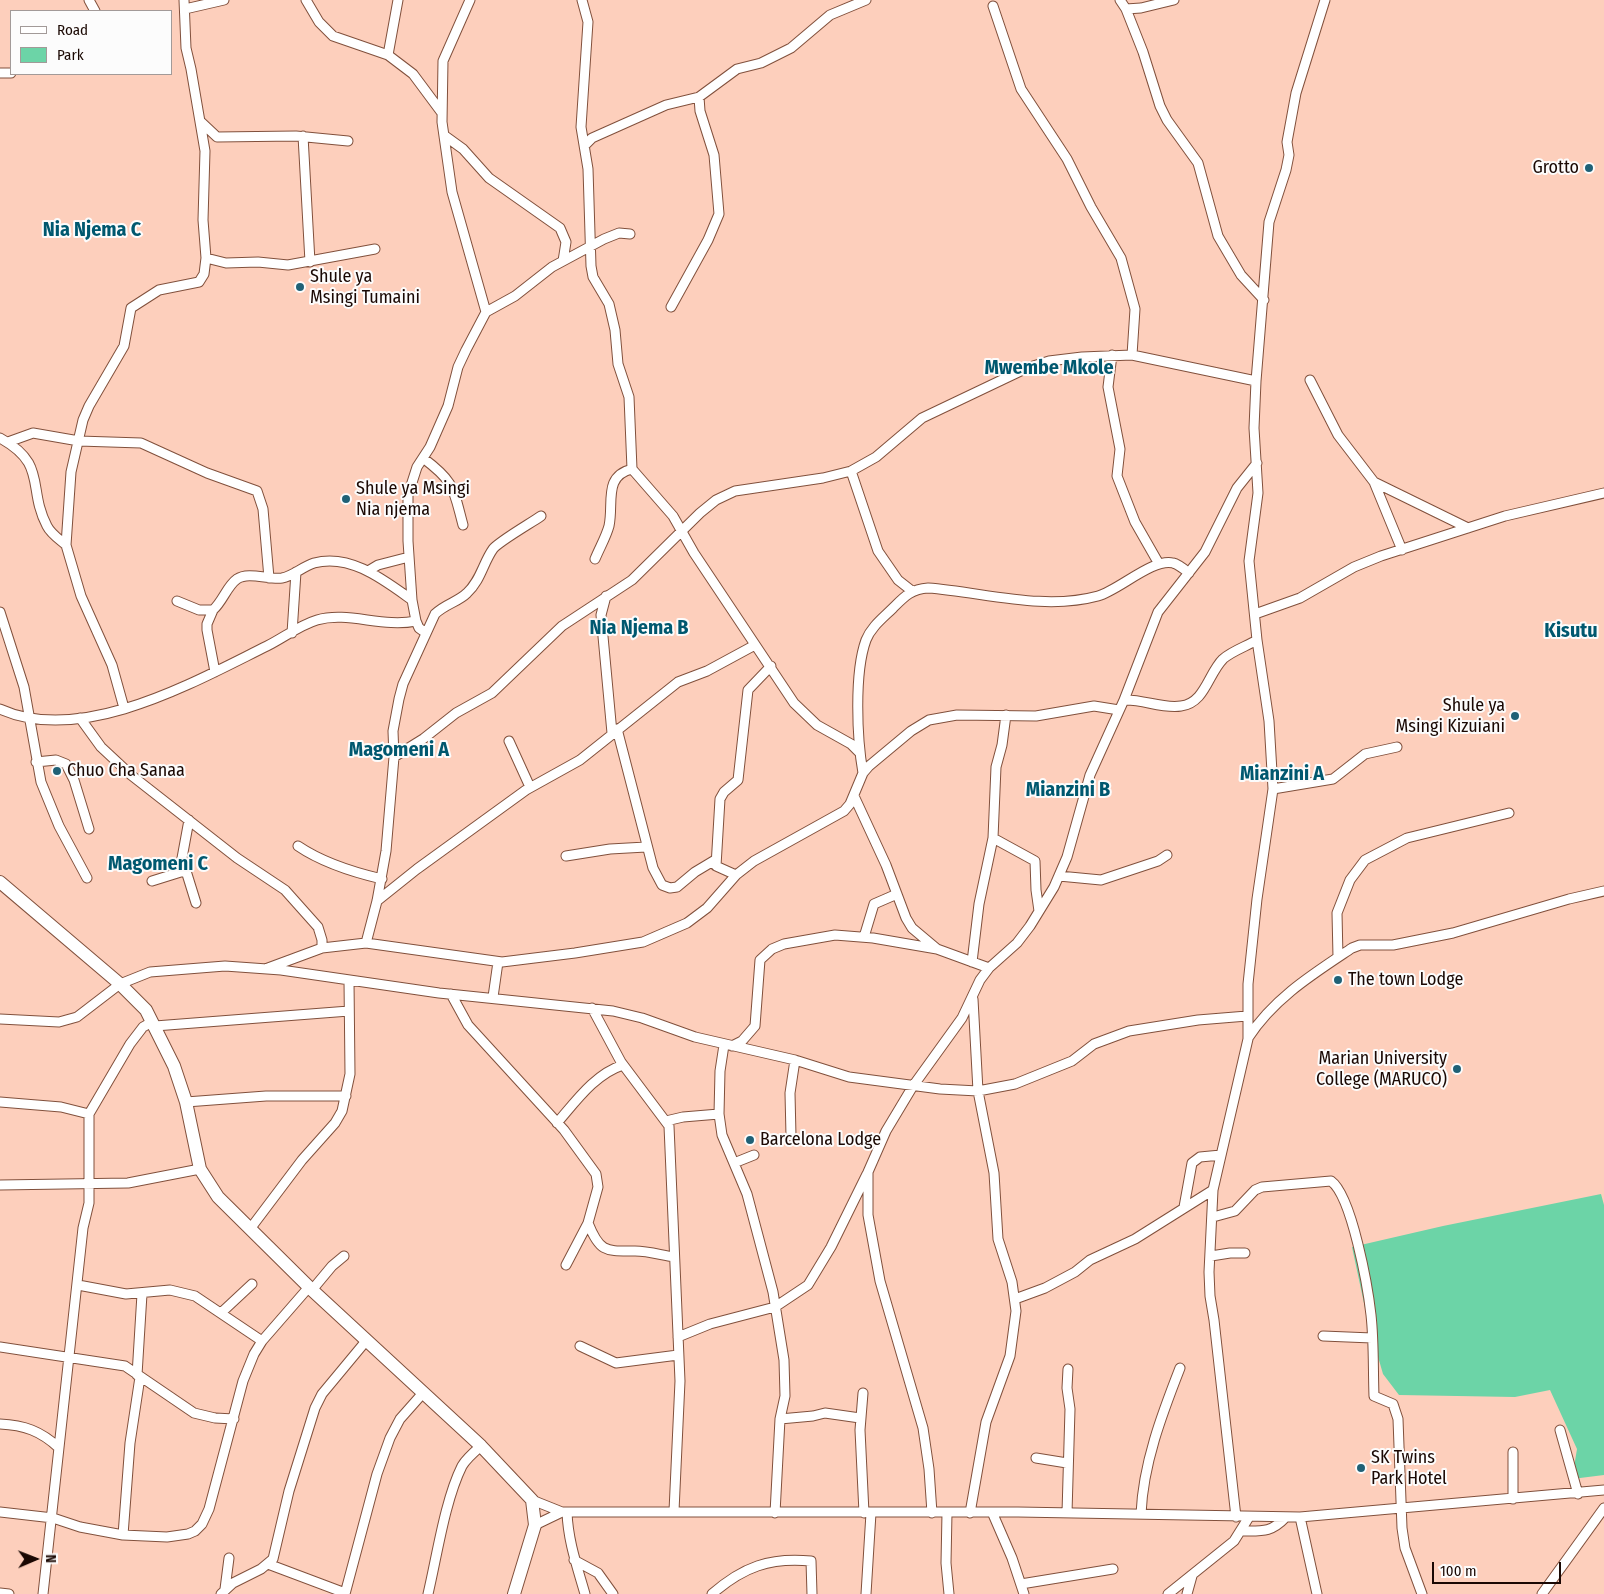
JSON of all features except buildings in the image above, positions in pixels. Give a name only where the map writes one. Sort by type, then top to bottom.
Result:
[{"type":"main road","points":[[0,882],[140,1002],[174,1066],[186,1102],[200,1169],[218,1196],[310,1288],[481,1446],[532,1500],[535,1525],[514,1594]]},
{"type":"street","points":[[124,708],[112,665],[81,596],[66,544],[71,472],[89,406],[124,346],[131,308],[159,290],[200,282],[204,274],[206,258],[203,213],[205,151],[186,48],[185,4],[224,0]]},
{"type":"street","points":[[306,0],[319,22],[333,36],[388,55],[417,78],[430,100],[442,113]]},
{"type":"street","points":[[388,55],[398,0]]},
{"type":"street","points":[[470,0],[444,57],[442,113],[452,192],[486,312]]},
{"type":"street","points":[[582,0],[588,22],[580,116],[581,131],[585,145],[590,247],[594,277],[609,304],[615,330],[618,364],[629,397],[632,469],[666,507],[755,645],[803,714],[817,725],[851,744],[859,752]]},
{"type":"street","points":[[585,145],[592,138],[666,105],[699,97],[737,69],[761,63],[791,48],[830,15],[866,0]]},
{"type":"street","points":[[1120,0],[1126,9],[1143,52],[1160,106],[1167,120],[1200,167],[1218,236],[1241,275],[1264,300]]},
{"type":"street","points":[[1126,9],[1174,0]]},
{"type":"street","points":[[1236,1517],[1210,1296],[1213,1217],[1212,1190],[1248,1039],[1247,1016],[1259,875],[1273,789],[1270,721],[1257,640],[1249,560],[1258,493],[1254,428],[1256,381],[1269,222],[1286,170],[1289,155],[1287,142],[1296,93],[1325,0]]},
{"type":"street","points":[[994,6],[1021,89],[1067,159],[1091,207],[1121,258],[1135,309],[1132,355]]},
{"type":"street","points":[[671,307],[708,240],[719,214],[714,155],[700,111],[699,97]]},
{"type":"street","points":[[200,120],[218,137],[303,136],[348,141]]},
{"type":"street","points":[[303,136],[310,262]]},
{"type":"street","points":[[445,136],[463,149],[489,178],[560,228],[566,242],[563,261]]},
{"type":"street","points":[[205,151],[218,137]]},
{"type":"street","points":[[426,634],[419,628],[416,621],[412,600],[408,557],[408,495],[417,467],[448,406],[458,367],[486,312],[515,296],[563,261],[619,233],[630,234]]},
{"type":"street","points":[[206,258],[226,264],[258,262],[288,265],[375,249]]},
{"type":"street","points":[[1112,355],[1108,388],[1120,449],[1117,476],[1135,522],[1158,564]]},
{"type":"street","points":[[394,757],[423,739],[456,713],[492,693],[562,626],[632,580],[681,530],[716,500],[735,491],[823,478],[851,470],[876,457],[922,418],[1027,368],[1049,361],[1132,355],[1256,381]]},
{"type":"street","points":[[1310,380],[1338,435],[1374,482],[1402,550]]},
{"type":"street","points":[[4,440],[33,433],[79,441],[141,443],[207,473],[257,492],[264,509],[268,578]]},
{"type":"street","points":[[4,440],[24,454],[31,468],[47,527],[66,544]]},
{"type":"street","points":[[423,458],[442,473],[451,484],[463,526]]},
{"type":"street","points":[[678,1337],[710,1324],[776,1307],[808,1285],[831,1247],[886,1131],[913,1086],[962,1018],[989,968],[1017,943],[1039,911],[1058,876],[1071,842],[1090,775],[1124,700],[1158,612],[1205,552],[1237,488],[1257,463]]},
{"type":"street","points":[[595,559],[610,523],[613,483],[620,473],[632,469]]},
{"type":"street","points":[[851,470],[878,551],[898,580],[912,591]]},
{"type":"street","points":[[1374,482],[1468,528]]},
{"type":"street","points":[[1255,614],[1300,598],[1354,567],[1402,550],[1541,506],[1604,494]]},
{"type":"street","points":[[366,943],[382,879],[394,757],[393,731],[403,684],[435,614],[441,608],[467,594],[476,582],[494,548],[541,516]]},
{"type":"street","points":[[368,571],[378,565],[408,557]]},
{"type":"street","points":[[215,672],[207,624],[213,610],[240,577],[284,578],[315,563],[329,562],[350,565],[368,571],[412,600]]},
{"type":"street","points":[[265,969],[322,948],[366,943],[498,962],[552,957],[643,942],[687,923],[698,915],[736,875],[754,861],[844,811],[854,796],[862,773],[859,752],[859,695],[866,639],[884,617],[912,591],[928,588],[1037,601],[1070,600],[1098,596],[1158,564],[1173,563],[1189,573]]},
{"type":"street","points":[[292,633],[296,572]]},
{"type":"street","points":[[606,596],[601,616],[614,731],[640,814],[646,847],[659,882],[670,888],[681,884],[715,860]]},
{"type":"street","points":[[176,601],[199,610],[213,610]]},
{"type":"street","points":[[0,612],[24,687],[36,762],[51,810],[88,878]]},
{"type":"street","points":[[0,709],[29,716],[80,718],[124,708],[163,695],[215,672],[307,624],[330,618],[392,624],[416,621]]},
{"type":"street","points":[[1124,700],[1133,699],[1172,707],[1191,704],[1198,698],[1210,676],[1225,658],[1257,640]]},
{"type":"street","points":[[378,901],[417,869],[530,788],[580,760],[614,731],[678,682],[707,671],[755,645]]},
{"type":"street","points":[[736,875],[720,869],[715,860],[720,799],[724,792],[738,780],[748,690],[771,666]]},
{"type":"street","points":[[862,773],[903,737],[929,720],[945,716],[1036,716],[1094,706],[1118,710]]},
{"type":"street","points":[[972,962],[979,904],[993,838],[996,767],[1002,745],[1006,715]]},
{"type":"street","points":[[80,718],[101,747],[131,776],[237,858],[285,890],[318,928],[322,940],[322,948]]},
{"type":"street","points":[[509,741],[530,788]]},
{"type":"street","points":[[1273,789],[1333,779],[1365,754],[1397,747]]},
{"type":"street","points":[[36,762],[56,760],[66,764],[74,780],[90,829]]},
{"type":"street","points":[[854,796],[886,865],[908,923],[923,939],[937,949]]},
{"type":"street","points":[[1338,957],[1337,912],[1350,880],[1365,860],[1407,838],[1509,813]]},
{"type":"street","points":[[189,820],[182,852],[184,871],[196,903]]},
{"type":"street","points":[[993,838],[1035,861],[1039,911]]},
{"type":"street","points":[[298,846],[342,867],[382,879]]},
{"type":"street","points":[[566,856],[610,849],[646,847]]},
{"type":"street","points":[[1058,876],[1101,880],[1158,861],[1167,855]]},
{"type":"street","points":[[152,881],[184,871]]},
{"type":"street","points":[[1248,1039],[1263,1018],[1298,984],[1338,957],[1360,945],[1393,945],[1453,933],[1569,898],[1604,891]]},
{"type":"street","points":[[864,937],[874,904],[897,894]]},
{"type":"street","points":[[728,1046],[742,1041],[755,1026],[760,960],[765,954],[784,944],[842,935],[864,937],[937,949],[989,968]]},
{"type":"street","points":[[493,997],[498,962]]},
{"type":"street","points":[[0,1020],[60,1022],[77,1017],[120,984],[134,977],[166,970],[225,966],[309,973],[349,981],[451,994],[592,1008],[627,1014],[728,1046],[795,1060],[849,1077],[913,1086],[978,1091],[1015,1084],[1072,1061],[1094,1044],[1129,1031],[1198,1020],[1247,1016]]},
{"type":"street","points":[[250,1229],[296,1168],[335,1123],[342,1111],[350,1074],[349,981]]},
{"type":"street","points":[[451,994],[468,1025],[557,1123],[596,1174],[598,1187],[588,1223],[566,1265]]},
{"type":"street","points":[[970,1513],[986,1422],[1010,1356],[1016,1300],[998,1239],[994,1173],[978,1091],[972,998]]},
{"type":"street","points":[[592,1008],[623,1065],[666,1121],[671,1152],[680,1403],[674,1512]]},
{"type":"street","points":[[43,1594],[53,1518],[83,1228],[89,1203],[89,1114],[130,1044],[143,1027],[153,1024],[349,1012]]},
{"type":"street","points":[[728,1046],[720,1071],[719,1114],[722,1135],[747,1194],[776,1307],[785,1392],[780,1418],[775,1513]]},
{"type":"street","points":[[791,1136],[790,1093],[795,1060]]},
{"type":"street","points":[[557,1123],[598,1079],[607,1072],[623,1065]]},
{"type":"street","points":[[186,1102],[266,1096],[346,1096]]},
{"type":"street","points":[[0,1102],[61,1107],[89,1114]]},
{"type":"street","points":[[666,1121],[677,1118],[719,1114]]},
{"type":"street","points":[[734,1162],[754,1155]]},
{"type":"street","points":[[1184,1208],[1188,1176],[1192,1163],[1200,1157],[1221,1155]]},
{"type":"street","points":[[0,1187],[149,1180],[200,1169]]},
{"type":"street","points":[[868,1172],[868,1215],[880,1282],[923,1428],[929,1469],[932,1513]]},
{"type":"street","points":[[1213,1217],[1235,1211],[1255,1190],[1262,1187],[1321,1180],[1331,1181],[1338,1186],[1350,1214],[1371,1315],[1374,1396],[1393,1404],[1398,1419],[1401,1510],[1405,1548],[1422,1594]]},
{"type":"street","points":[[1016,1300],[1062,1279],[1090,1260],[1135,1239],[1212,1190]]},
{"type":"street","points":[[588,1223],[599,1246],[610,1252],[637,1251],[674,1257]]},
{"type":"street","points":[[1211,1256],[1245,1253]]},
{"type":"street","points":[[0,1512],[53,1518],[80,1527],[123,1535],[176,1537],[188,1534],[202,1524],[212,1501],[246,1370],[262,1341],[310,1288],[344,1256]]},
{"type":"street","points":[[222,1312],[252,1284]]},
{"type":"street","points":[[78,1285],[126,1294],[142,1294],[158,1290],[178,1291],[195,1296],[222,1312],[262,1341]]},
{"type":"street","points":[[123,1535],[130,1443],[138,1376],[142,1294]]},
{"type":"street","points":[[1323,1336],[1372,1338]]},
{"type":"street","points":[[223,1592],[268,1564],[276,1553],[279,1530],[289,1490],[315,1408],[322,1394],[366,1341]]},
{"type":"street","points":[[580,1346],[616,1363],[678,1355]]},
{"type":"street","points":[[0,1347],[125,1366],[194,1414],[234,1419]]},
{"type":"street","points":[[1141,1514],[1142,1490],[1150,1455],[1180,1368]]},
{"type":"street","points":[[1067,1513],[1070,1409],[1067,1388],[1068,1369]]},
{"type":"street","points":[[268,1564],[345,1593],[390,1438],[400,1419],[423,1393]]},
{"type":"street","points":[[863,1393],[860,1418],[868,1513],[866,1594]]},
{"type":"street","points":[[780,1418],[813,1416],[825,1413],[860,1418]]},
{"type":"street","points":[[0,1424],[30,1428],[49,1438],[59,1448]]},
{"type":"street","points":[[1560,1430],[1578,1494]]},
{"type":"street","points":[[428,1594],[448,1507],[459,1475],[463,1465],[481,1446]]},
{"type":"street","points":[[1512,1499],[1513,1452]]},
{"type":"street","points":[[1036,1458],[1067,1463]]},
{"type":"street","points":[[532,1500],[565,1512],[992,1512],[1300,1517],[1401,1510],[1604,1490]]},
{"type":"street","points":[[1542,1594],[1604,1508]]},
{"type":"street","points":[[535,1525],[565,1512]]},
{"type":"street","points":[[565,1512],[574,1560],[585,1594]]},
{"type":"street","points":[[947,1512],[946,1563],[950,1594]]},
{"type":"street","points":[[992,1512],[1024,1594]]},
{"type":"street","points":[[1171,1593],[1234,1541],[1249,1517]]},
{"type":"street","points":[[1241,1531],[1274,1529],[1286,1517]]},
{"type":"street","points":[[1300,1517],[1317,1594]]},
{"type":"street","points":[[223,1592],[229,1558]]},
{"type":"street","points":[[574,1560],[598,1573],[613,1594]]},
{"type":"street","points":[[712,1594],[736,1574],[770,1561],[780,1560],[811,1561],[812,1594]]},
{"type":"street","points":[[1021,1584],[1113,1568]]},
{"type":"street","points":[[1187,1594],[1192,1576]]},
{"type":"street","points":[[0,1592],[9,1594]]},
{"type":"green space","points":[[1601,1194],[1604,1205],[1604,1475],[1572,1479],[1577,1449],[1550,1390],[1515,1397],[1399,1395],[1383,1374],[1368,1322],[1352,1247],[1443,1226]]},
{"type":"place","name":"Grotto","points":[[1589,168]]},
{"type":"place","name":"Shule ya Msingi Tumaini","points":[[300,287]]},
{"type":"place","name":"Shule ya Msingi Nia njema","points":[[346,499]]},
{"type":"place","name":"Shule ya Msingi Kizuiani","points":[[1515,716]]},
{"type":"place","name":"Chuo Cha Sanaa","points":[[57,771]]},
{"type":"place","name":"The town Lodge","points":[[1338,980]]},
{"type":"place","name":"Marian University College (MARUCO)","points":[[1457,1069]]},
{"type":"place","name":"Barcelona Lodge","points":[[750,1140]]},
{"type":"place","name":"SK Twins Park Hotel","points":[[1361,1468]]},
{"type":"district","name":"Nia Njema C","points":[[92,230]]},
{"type":"district","name":"Mwembe Mkole","points":[[1049,368]]},
{"type":"district","name":"Nia Njema B","points":[[639,628]]},
{"type":"district","name":"Kisutu","points":[[1571,631]]},
{"type":"district","name":"Magomeni A","points":[[399,750]]},
{"type":"district","name":"Mianzini A","points":[[1282,774]]},
{"type":"district","name":"Mianzini B","points":[[1068,790]]},
{"type":"district","name":"Magomeni C","points":[[158,864]]}]
